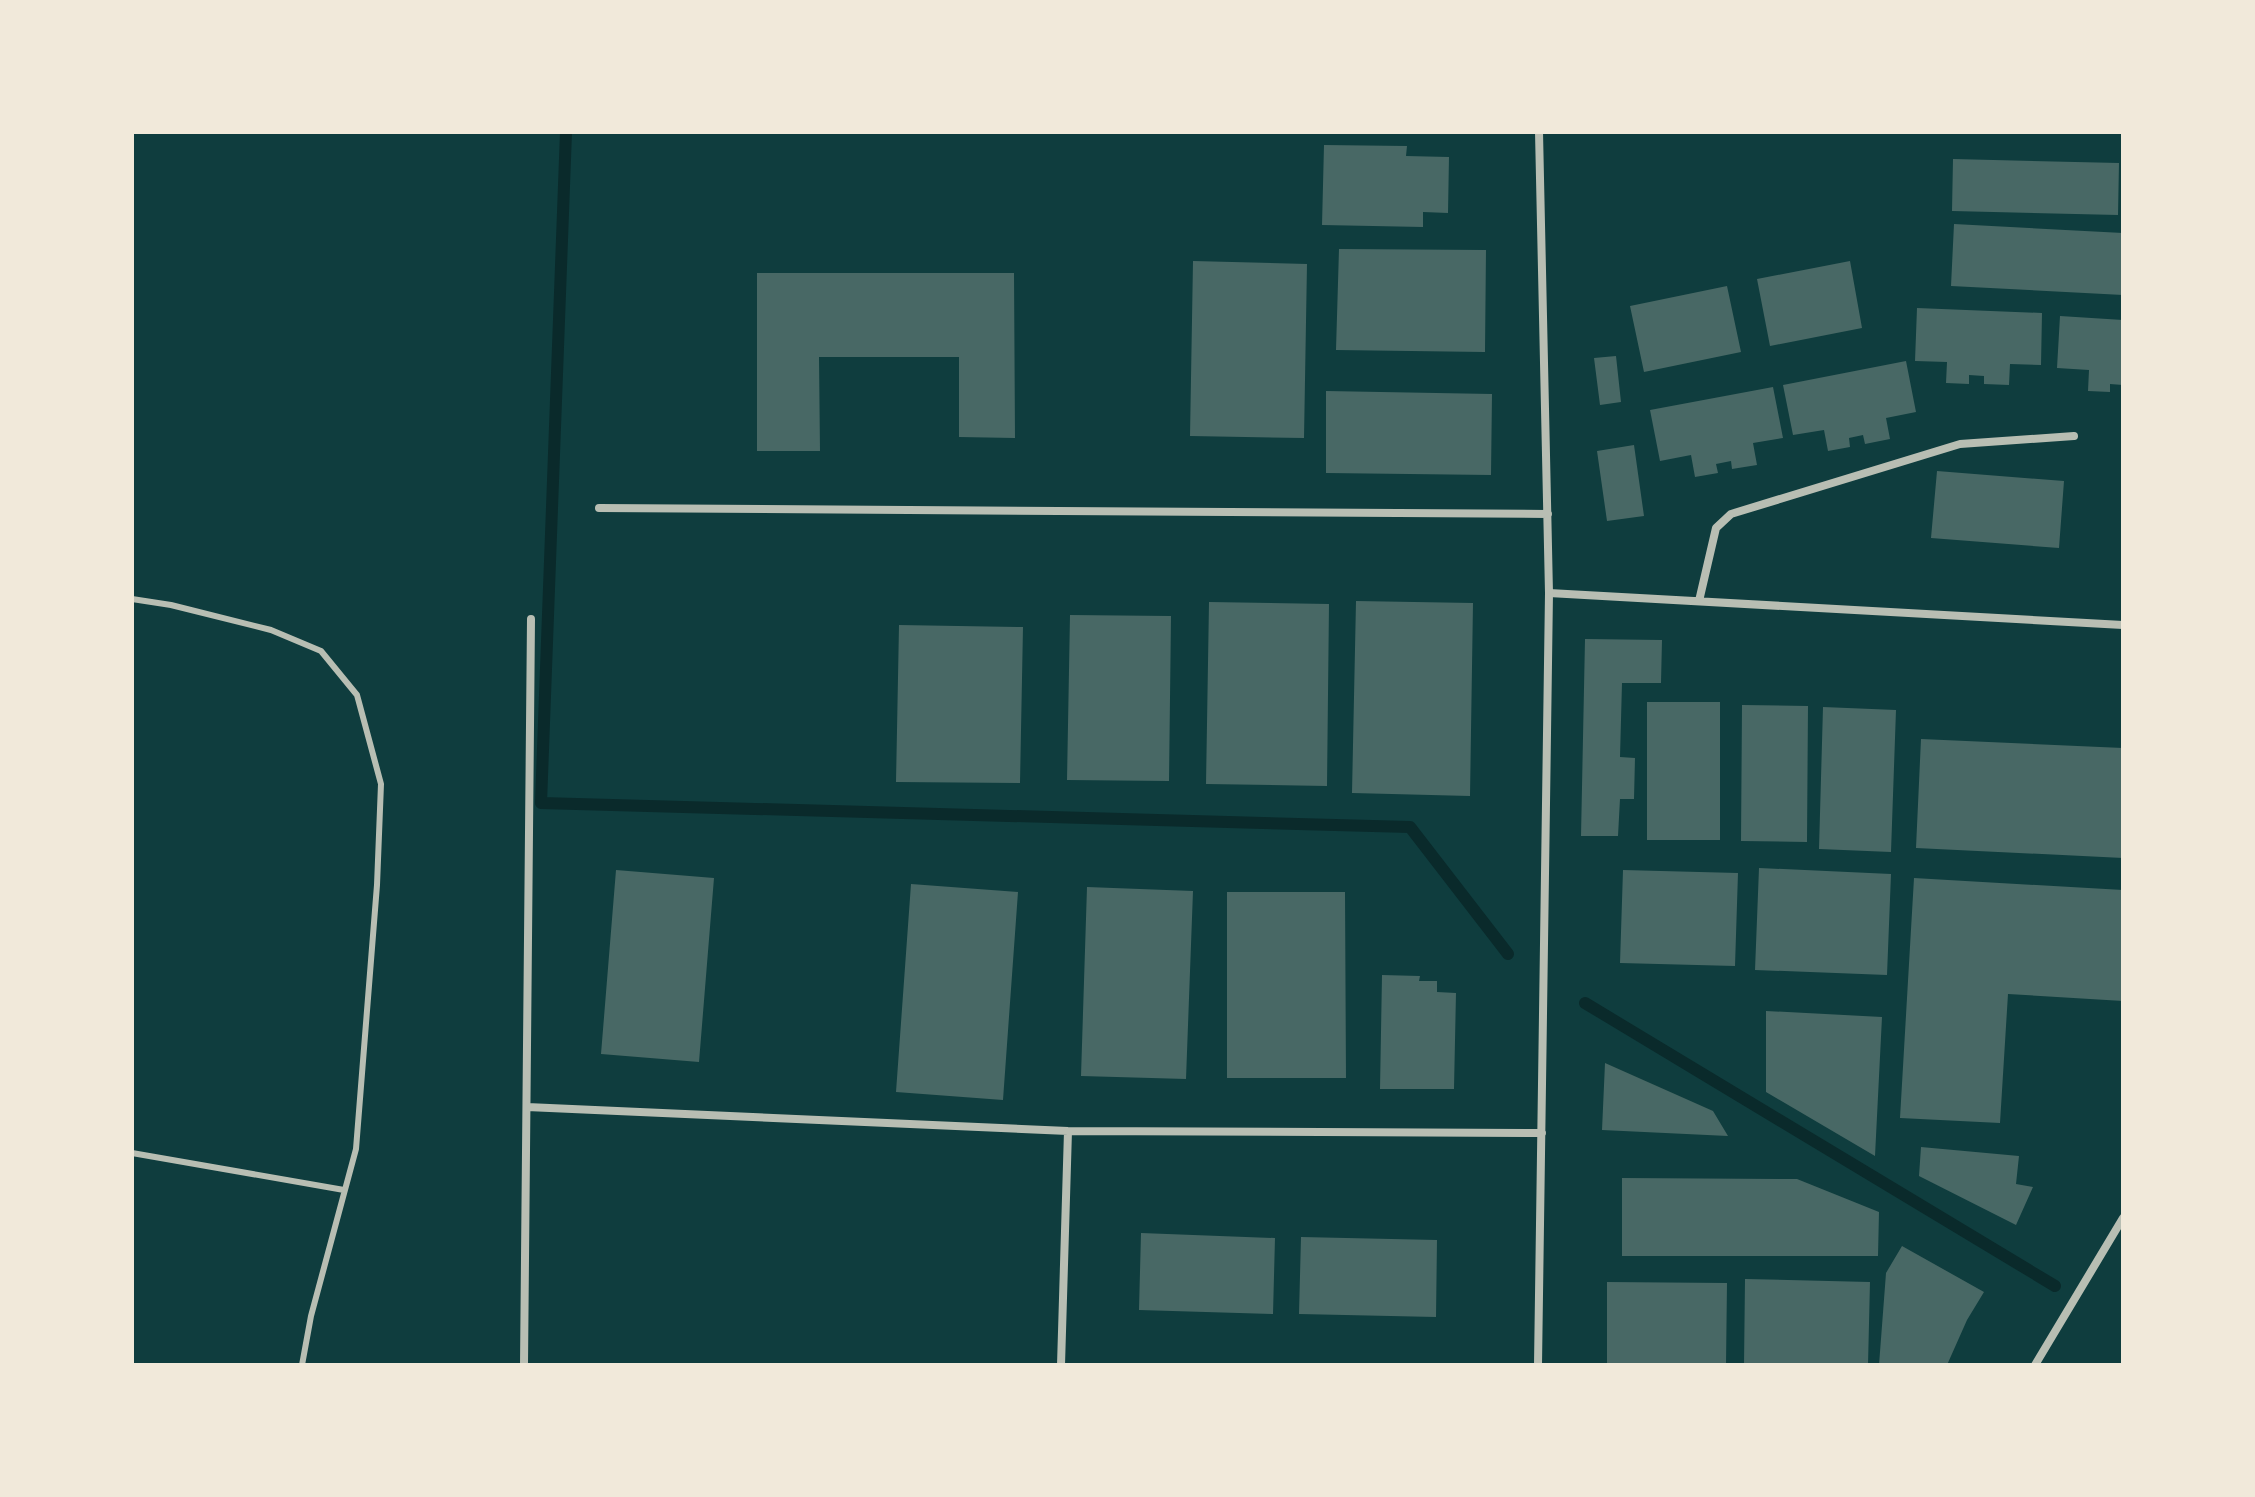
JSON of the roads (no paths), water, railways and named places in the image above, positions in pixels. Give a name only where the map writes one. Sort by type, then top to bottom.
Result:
[{"type":"street","points":[[1538,1365],[1549,593],[1539,132]]},
{"type":"street","points":[[1699,601],[1716,528],[1731,514],[1960,444],[2074,436]]},
{"type":"street","points":[[599,508],[1548,514]]},
{"type":"street","points":[[1549,593],[2123,625]]},
{"type":"street","points":[[524,1365],[531,619]]},
{"type":"street","points":[[527,1107],[1068,1131],[1542,1133]]},
{"type":"street","points":[[1061,1365],[1068,1131]]},
{"type":"street","points":[[2035,1365],[2123,1218]]},
{"type":"lane","points":[[132,599],[171,605],[271,630],[321,651],[357,695],[381,784],[377,885],[356,1149],[311,1316],[302,1365]]},
{"type":"lane","points":[[132,1153],[344,1190]]},
{"type":"waterway","points":[[566,132],[541,803],[1410,827],[1508,954]]},
{"type":"waterway","points":[[1585,1003],[2055,1286]]}]
